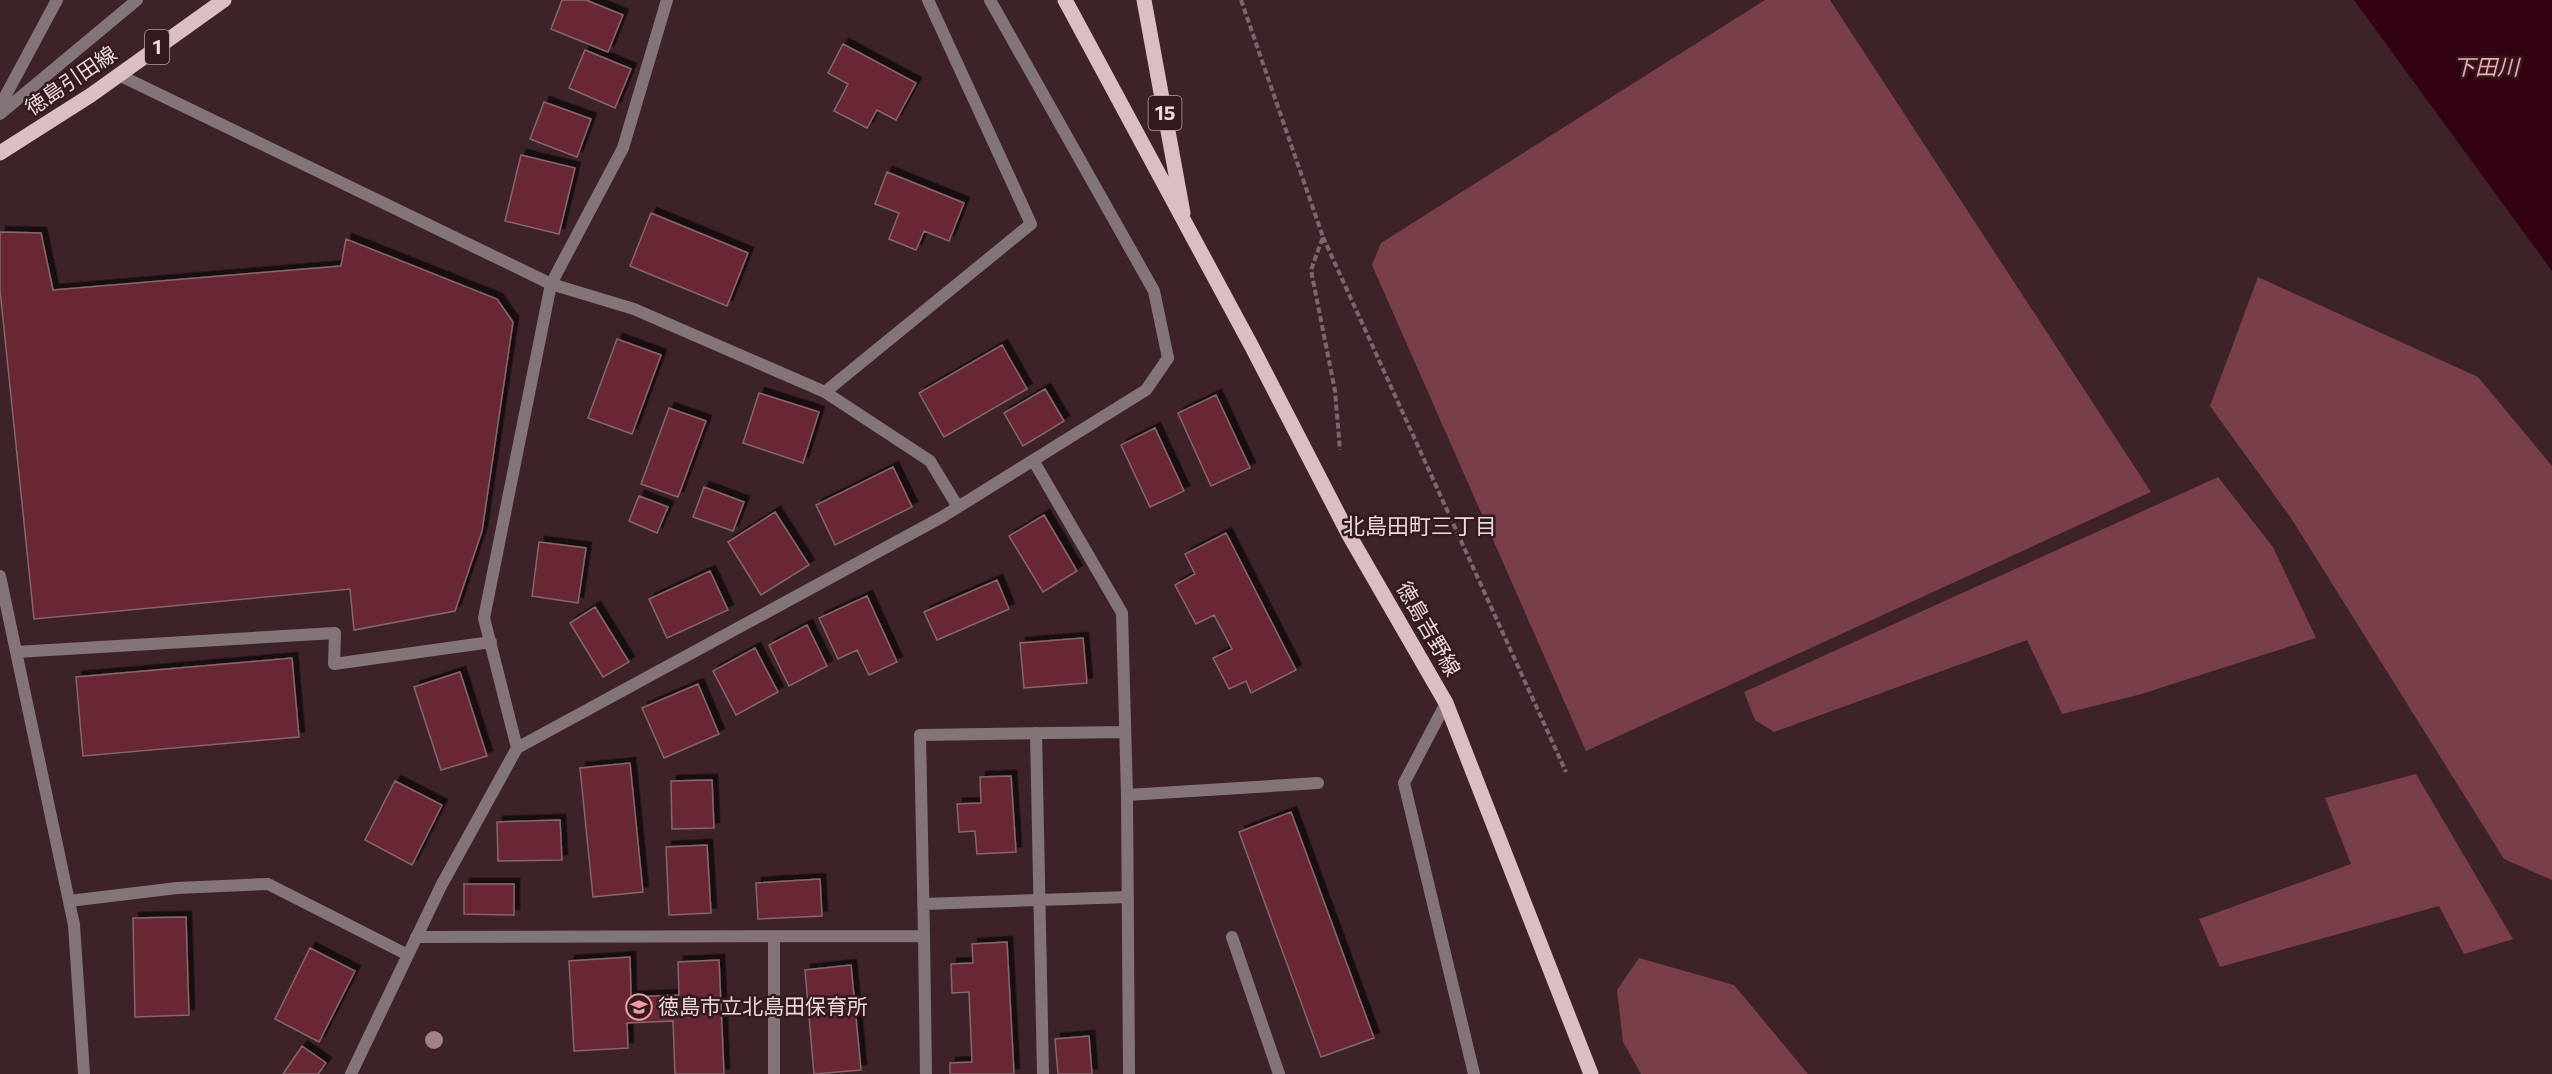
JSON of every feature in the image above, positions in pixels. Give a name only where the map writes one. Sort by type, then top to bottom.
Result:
[{"type":"main road","name":"徳島引田線","points":[[0,153],[119,75],[224,0]]},
{"type":"main road","name":"徳島吉野線","points":[[1065,0],[1252,347],[1348,535],[1446,703],[1591,1074]]},
{"type":"main road","name":"徳島吉野線","points":[[1144,0],[1185,226]]},
{"type":"street","points":[[0,106],[57,0]]},
{"type":"street","points":[[0,114],[137,0]]},
{"type":"street","points":[[517,748],[484,618],[551,284],[623,148],[667,0]]},
{"type":"street","points":[[825,392],[1031,224],[928,0]]},
{"type":"street","points":[[351,1074],[472,825],[517,748],[958,507],[1146,390],[1168,358],[1154,291],[990,0]]},
{"type":"street","points":[[119,75],[551,284],[634,309],[825,392],[930,461],[958,507]]},
{"type":"street","points":[[1033,460],[1122,613],[1127,795],[1129,1074]]},
{"type":"street","points":[[0,576],[74,925],[84,1074]]},
{"type":"street","points":[[16,652],[335,633],[334,664],[491,642]]},
{"type":"street","points":[[1446,703],[1404,783],[1474,1074]]},
{"type":"street","points":[[926,1074],[920,735],[1125,732]]},
{"type":"street","points":[[1036,733],[1043,1074]]},
{"type":"street","points":[[1127,795],[1317,783]]},
{"type":"street","points":[[69,901],[177,888],[268,884],[408,955]]},
{"type":"street","points":[[923,904],[1128,897]]},
{"type":"street","points":[[416,937],[924,936]]},
{"type":"street","points":[[774,937],[774,1074]]},
{"type":"street","points":[[1232,937],[1279,1074]]},
{"type":"path","points":[[1241,0],[1323,237],[1566,772]]},
{"type":"path","points":[[1323,237],[1311,270],[1335,391],[1341,457]]},
{"type":"shaded area","points":[[1765,0],[1830,0],[2151,492],[1586,751],[1372,265],[1381,243]]},
{"type":"shaded area","points":[[2258,277],[2478,377],[2552,466],[2552,880],[2504,859],[2291,518],[2210,406]]},
{"type":"shaded area","points":[[2218,477],[2273,547],[2316,638],[2138,695],[2062,714],[2027,640],[1774,732],[1755,720],[1744,692]]},
{"type":"shaded area","points":[[2416,774],[2513,939],[2464,954],[2439,906],[2220,967],[2199,919],[2351,864],[2325,798]]},
{"type":"shaded area","points":[[1639,958],[1734,985],[1808,1074],[1641,1074],[1623,1042],[1617,990]]},
{"type":"water","name":"下田川","points":[[2354,0],[2552,0],[2552,271]]},
{"type":"building","points":[[562,0],[586,0],[623,15],[608,52],[551,29]]},
{"type":"building","points":[[843,44],[916,83],[896,120],[877,110],[867,128],[834,111],[848,84],[828,73]]},
{"type":"building","points":[[585,50],[631,69],[615,108],[569,88]]},
{"type":"building","points":[[544,102],[591,119],[577,157],[530,139]]},
{"type":"building","points":[[521,155],[575,168],[559,234],[505,221]]},
{"type":"building","points":[[887,172],[964,203],[949,241],[924,231],[916,250],[889,239],[899,213],[875,204]]},
{"type":"building","points":[[651,213],[748,253],[727,306],[630,266]]},
{"type":"building","points":[[0,232],[41,233],[53,290],[341,266],[346,239],[497,299],[513,322],[482,531],[455,611],[354,630],[350,589],[34,619],[0,290]]},
{"type":"building","points":[[617,339],[661,355],[632,434],[588,418]]},
{"type":"building","points":[[1002,345],[1027,389],[944,437],[919,393]]},
{"type":"building","points":[[1045,389],[1064,421],[1023,446],[1004,413]]},
{"type":"building","points":[[759,393],[819,412],[803,463],[743,443]]},
{"type":"building","points":[[1216,395],[1250,468],[1211,486],[1178,413]]},
{"type":"building","points":[[669,408],[706,421],[678,497],[641,484]]},
{"type":"building","points":[[1155,428],[1184,491],[1150,507],[1121,445]]},
{"type":"building","points":[[893,467],[912,507],[835,545],[816,505]]},
{"type":"building","points":[[704,487],[744,502],[733,531],[693,517]]},
{"type":"building","points":[[639,496],[668,507],[657,533],[629,521]]},
{"type":"building","points":[[775,512],[809,565],[761,595],[728,542]]},
{"type":"building","points":[[1044,515],[1077,571],[1043,592],[1009,536]]},
{"type":"building","points":[[1226,533],[1296,670],[1251,693],[1246,681],[1229,689],[1213,658],[1232,649],[1214,615],[1196,624],[1175,585],[1195,574],[1185,554]]},
{"type":"building","points":[[539,542],[586,548],[578,603],[532,596]]},
{"type":"building","points":[[710,571],[728,610],[667,638],[649,599]]},
{"type":"building","points":[[997,580],[1009,609],[937,640],[924,612]]},
{"type":"building","points":[[867,596],[897,662],[869,675],[857,650],[838,659],[819,618]]},
{"type":"building","points":[[595,607],[629,662],[603,677],[570,623]]},
{"type":"building","points":[[807,625],[827,666],[789,686],[769,645]]},
{"type":"building","points":[[1083,638],[1087,683],[1024,688],[1020,643]]},
{"type":"building","points":[[755,648],[778,692],[736,715],[713,671]]},
{"type":"building","points":[[292,658],[299,737],[83,756],[76,677]]},
{"type":"building","points":[[460,672],[487,756],[441,770],[414,687]]},
{"type":"building","points":[[698,684],[719,734],[664,758],[642,708]]},
{"type":"building","points":[[630,763],[643,892],[593,897],[580,768]]},
{"type":"building","points":[[1011,776],[1016,852],[977,854],[975,831],[959,832],[957,804],[981,803],[980,777]]},
{"type":"building","points":[[712,780],[714,828],[672,829],[671,781]]},
{"type":"building","points":[[395,781],[442,805],[412,865],[365,840]]},
{"type":"building","points":[[1291,812],[1374,1038],[1321,1057],[1239,832]]},
{"type":"building","points":[[560,820],[562,860],[498,861],[497,822]]},
{"type":"building","points":[[707,845],[711,913],[669,915],[666,847]]},
{"type":"building","points":[[820,879],[822,916],[758,919],[756,883]]},
{"type":"building","points":[[464,884],[514,884],[514,915],[464,914]]},
{"type":"building","points":[[186,917],[189,1015],[135,1017],[133,918]]},
{"type":"building","points":[[1007,942],[1014,1074],[950,1074],[950,1063],[972,1062],[969,992],[952,993],[951,964],[973,963],[972,944]]},
{"type":"building","points":[[310,948],[355,971],[319,1042],[275,1019]]},
{"type":"building","points":[[630,957],[631,997],[679,995],[678,962],[719,960],[724,1074],[675,1074],[673,1021],[627,1023],[628,1048],[574,1051],[569,961]]},
{"type":"building","points":[[851,965],[861,1070],[814,1074],[805,970]]},
{"type":"building","points":[[1089,1036],[1092,1074],[1058,1074],[1055,1039]]},
{"type":"building","points":[[302,1046],[326,1063],[318,1074],[283,1074]]},
{"type":"place","name":"徳島市立北島田保育所","points":[[639,1007]]},
{"type":"district","name":"北島田町三丁目","points":[[1420,526]]}]
